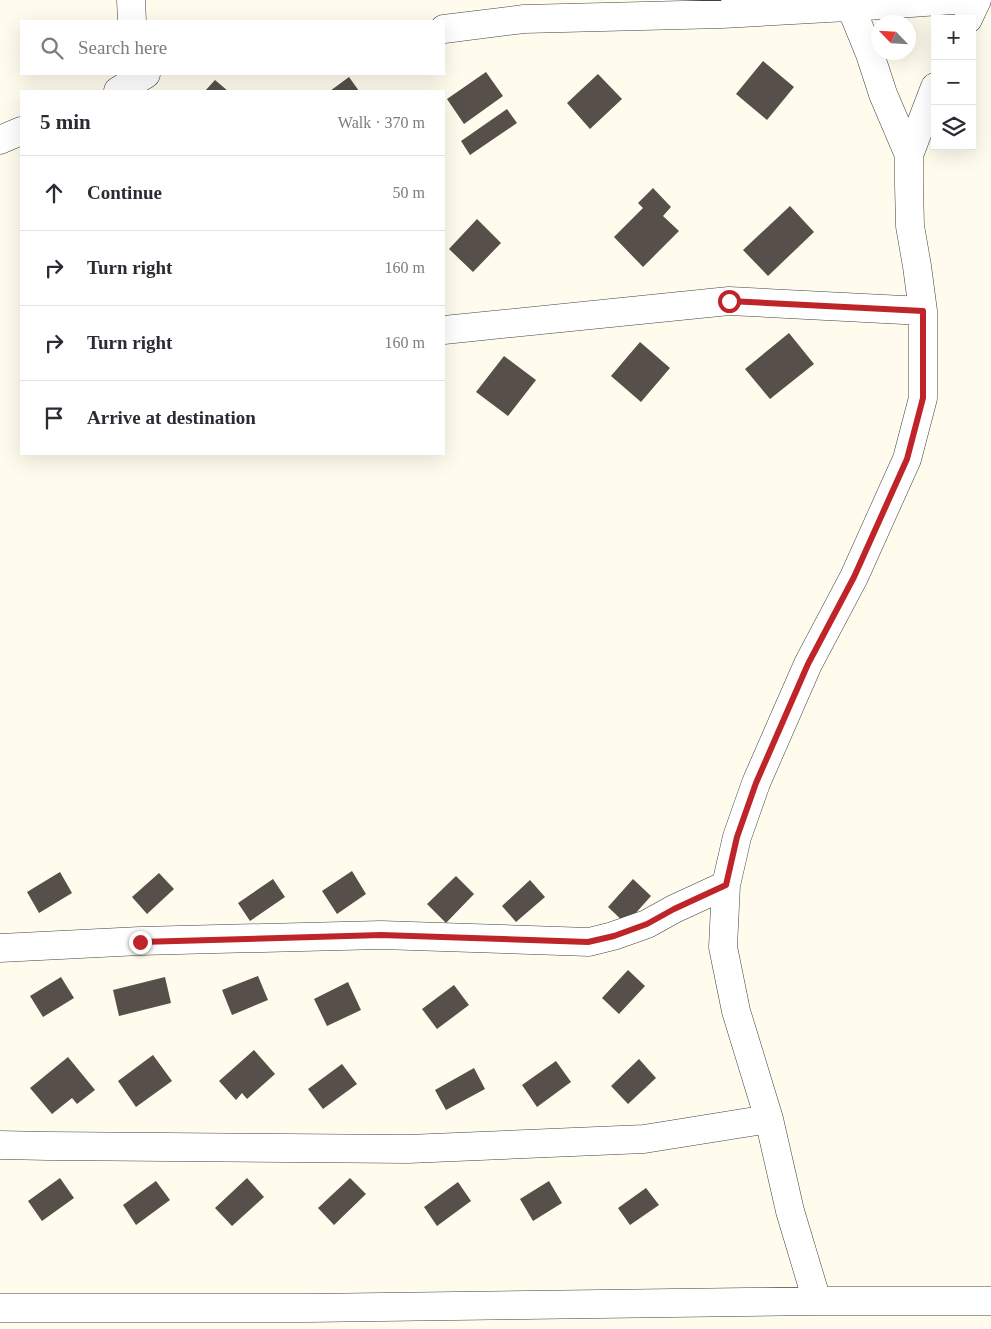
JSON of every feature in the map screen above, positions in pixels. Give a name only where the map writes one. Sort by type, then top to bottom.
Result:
[{"type":"street","points":[[131,0],[132,20]]},
{"type":"street","points":[[445,28],[524,20],[722,14],[849,3],[953,0]]},
{"type":"street","points":[[970,15],[977,0]]},
{"type":"street","points":[[849,3],[870,54],[883,94],[909,155]]},
{"type":"street","points":[[817,1301],[790,1211],[769,1119],[736,1011],[723,947],[726,885],[737,837],[756,783],[808,664],[854,577],[907,459],[923,398],[923,311],[910,226],[908,185],[909,155],[931,97]]},
{"type":"street","points":[[0,140],[20,131]]},
{"type":"street","points":[[445,330],[729,301],[923,311]]},
{"type":"street","points":[[0,948],[381,935],[588,942],[614,936],[647,924],[726,885]]},
{"type":"street","points":[[0,1145],[408,1149],[644,1139],[769,1119]]},
{"type":"street","points":[[0,1308],[308,1308],[817,1301],[991,1301]]},
{"type":"building","points":[[763,61],[794,87],[767,120],[736,94]]},
{"type":"building","points":[[486,72],[503,96],[464,124],[447,99]]},
{"type":"building","points":[[598,74],[622,99],[590,129],[567,103]]},
{"type":"building","points":[[349,77],[358,90],[331,90]]},
{"type":"building","points":[[215,80],[227,90],[206,90]]},
{"type":"building","points":[[507,109],[517,123],[470,155],[461,141]]},
{"type":"building","points":[[653,188],[671,207],[663,216],[679,231],[643,267],[614,237],[643,208],[638,203]]},
{"type":"building","points":[[790,206],[814,232],[768,276],[743,250]]},
{"type":"building","points":[[477,219],[501,243],[473,272],[449,249]]},
{"type":"building","points":[[789,333],[814,364],[770,399],[745,369]]},
{"type":"building","points":[[640,342],[670,368],[641,402],[611,376]]},
{"type":"building","points":[[504,356],[536,380],[508,416],[476,392]]},
{"type":"building","points":[[352,871],[366,894],[337,914],[322,891]]},
{"type":"building","points":[[60,872],[72,893],[39,913],[27,892]]},
{"type":"building","points":[[159,873],[174,889],[147,914],[132,897]]},
{"type":"building","points":[[456,876],[474,894],[446,923],[427,904]]},
{"type":"building","points":[[273,879],[285,897],[250,921],[238,903]]},
{"type":"building","points":[[633,879],[651,896],[626,924],[608,907]]},
{"type":"building","points":[[530,880],[545,897],[516,922],[502,906]]},
{"type":"building","points":[[628,970],[645,986],[619,1014],[602,998]]},
{"type":"building","points":[[258,976],[268,1000],[232,1015],[222,990]]},
{"type":"building","points":[[61,977],[74,998],[43,1017],[30,996]]},
{"type":"building","points":[[165,977],[171,1003],[119,1016],[113,990]]},
{"type":"building","points":[[348,982],[361,1010],[327,1026],[314,999]]},
{"type":"building","points":[[454,985],[469,1005],[437,1029],[422,1009]]},
{"type":"building","points":[[254,1050],[275,1074],[247,1099],[242,1093],[236,1100],[219,1081]]},
{"type":"building","points":[[153,1055],[172,1081],[136,1107],[118,1081]]},
{"type":"building","points":[[68,1057],[95,1090],[77,1104],[72,1098],[52,1114],[30,1088]]},
{"type":"building","points":[[639,1059],[656,1078],[628,1104],[611,1086]]},
{"type":"building","points":[[556,1061],[571,1082],[537,1107],[522,1085]]},
{"type":"building","points":[[342,1064],[357,1084],[323,1109],[308,1089]]},
{"type":"building","points":[[474,1068],[485,1089],[446,1110],[435,1090]]},
{"type":"building","points":[[60,1178],[74,1198],[42,1221],[28,1201]]},
{"type":"building","points":[[247,1178],[264,1197],[232,1226],[215,1208]]},
{"type":"building","points":[[350,1178],[366,1194],[334,1225],[318,1208]]},
{"type":"building","points":[[156,1181],[170,1200],[136,1225],[123,1205]]},
{"type":"building","points":[[549,1181],[562,1203],[533,1221],[520,1199]]},
{"type":"building","points":[[458,1182],[471,1201],[437,1226],[424,1207]]},
{"type":"building","points":[[646,1188],[659,1205],[630,1225],[618,1208]]},
{"type":"route","points":[[140,942],[381,935],[588,942],[614,936],[647,924],[726,885],[737,837],[756,783],[808,664],[854,577],[907,459],[923,398],[923,311],[729,301]]}]
